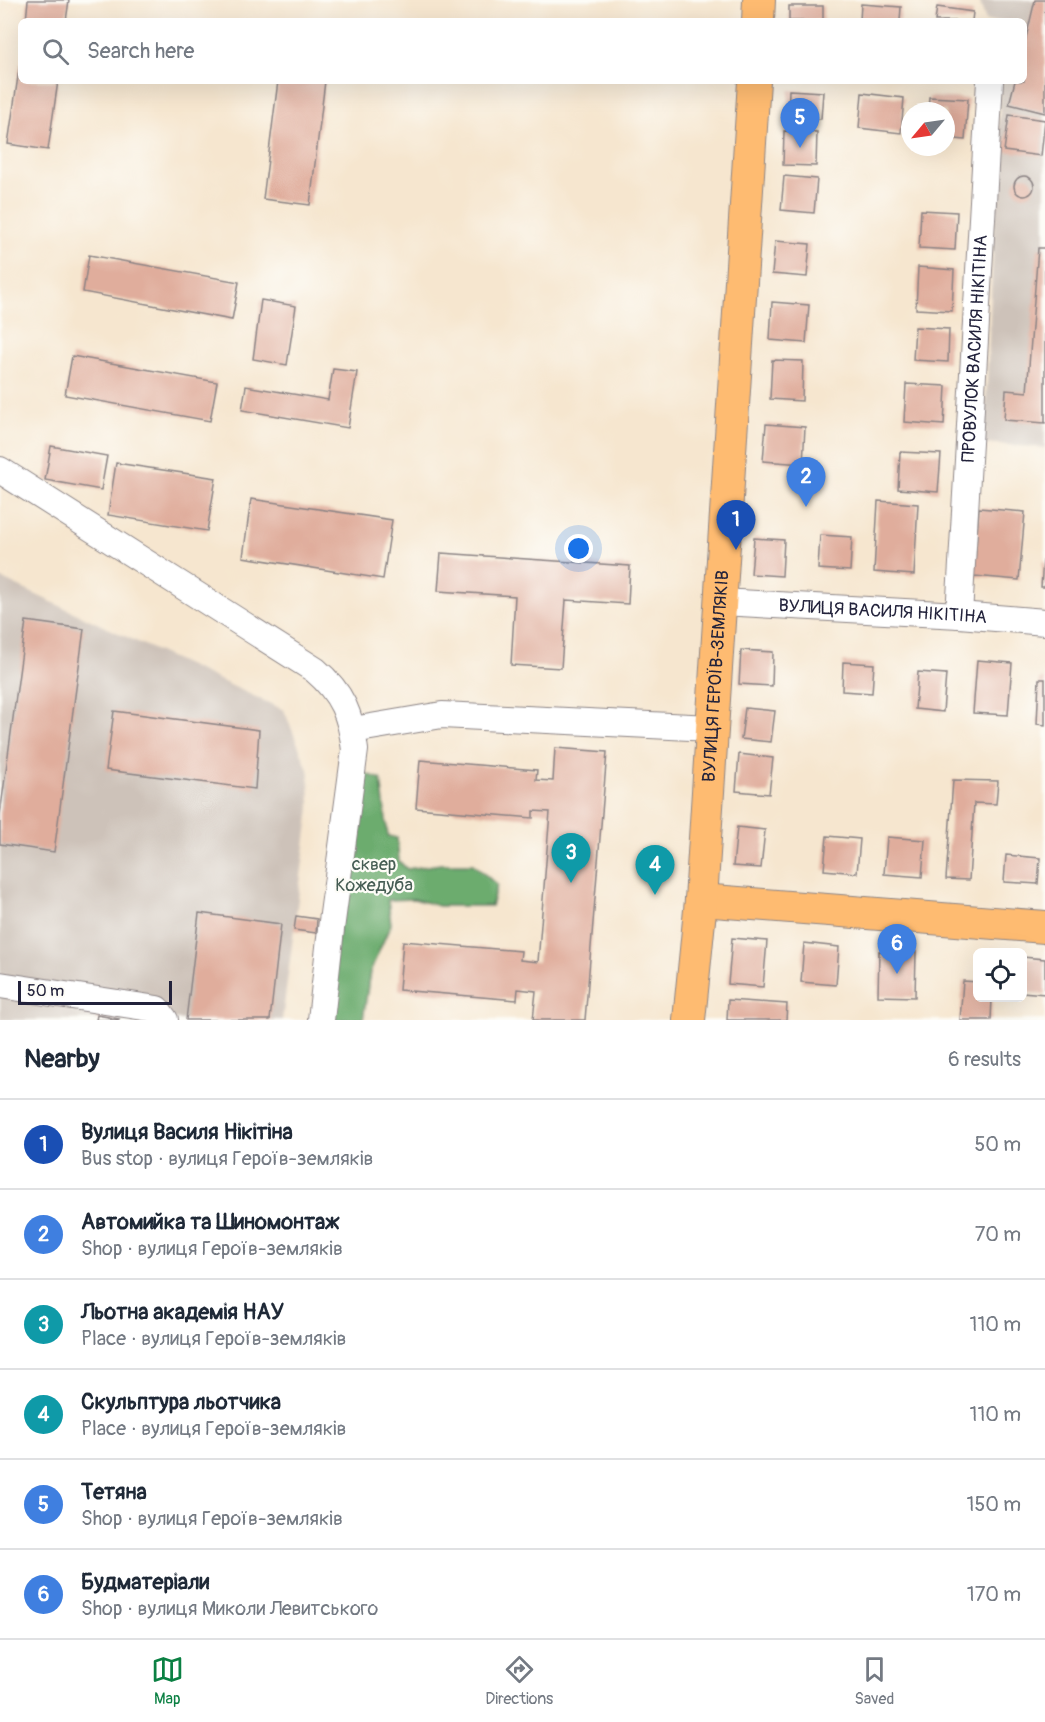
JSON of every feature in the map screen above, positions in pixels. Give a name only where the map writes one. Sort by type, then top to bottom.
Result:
[{"type":"main road","points":[[758,18],[759,0]]},
{"type":"main road","name":"ВУЛИЦЯ ГЕРОЇВ-ЗЕМЛЯКІВ","points":[[688,1020],[701,900],[754,84]]},
{"type":"main road","points":[[701,900],[1045,927]]},
{"type":"street","name":"ПРОВУЛОК ВАСИЛЯ НІКІТІНА","points":[[959,615],[990,84]]},
{"type":"street","points":[[0,470],[315,670],[331,683],[345,708],[353,730],[355,750],[321,1020]]},
{"type":"street","name":"ВУЛИЦЯ ВАСИЛЯ НІКІТІНА","points":[[721,602],[1045,622]]},
{"type":"street","points":[[353,730],[442,715],[711,728]]},
{"type":"street","points":[[0,985],[157,1009],[165,1020]]},
{"type":"shaded area","points":[[979,0],[1045,0],[1045,448],[984,443],[1001,84],[1027,84],[1027,18],[985,18]]},
{"type":"shaded area","points":[[0,578],[284,710],[309,772],[310,808],[282,1020],[0,1020]]},
{"type":"green space","name":"сквер Кожедуба","points":[[361,772],[381,779],[388,836],[397,838],[399,861],[407,869],[441,864],[473,864],[497,885],[491,906],[439,906],[414,899],[388,900],[391,924],[370,972],[363,1020],[325,1020]]},
{"type":"building","points":[[28,0],[69,0],[66,18],[26,18]]},
{"type":"building","points":[[1035,0],[1045,0],[1045,113],[1009,104],[1014,84],[1027,84],[1027,33]]},
{"type":"building","points":[[861,4],[901,7],[900,18],[860,18]]},
{"type":"building","points":[[789,6],[823,6],[823,18],[789,18]]},
{"type":"building","points":[[937,7],[973,12],[972,18],[935,18]]},
{"type":"building","points":[[18,76],[18,84],[58,84],[48,150],[8,144]]},
{"type":"building","points":[[278,84],[325,84],[310,205],[263,199]]},
{"type":"building","points":[[789,90],[823,92],[821,119],[788,117]]},
{"type":"building","points":[[862,93],[904,98],[904,102],[901,102],[901,133],[859,128]]},
{"type":"building","points":[[929,97],[968,99],[965,140],[955,139],[955,102],[929,102]]},
{"type":"building","points":[[1009,115],[1045,120],[1041,156],[1004,151]]},
{"type":"building","points":[[784,131],[817,132],[816,166],[783,165]]},
{"type":"building","points":[[784,176],[817,179],[814,213],[781,210]]},
{"type":"building","points":[[1020,176],[1028,176],[1034,182],[1034,190],[1028,196],[1020,196],[1014,190],[1014,182]]},
{"type":"building","points":[[921,210],[957,212],[955,250],[919,248]]},
{"type":"building","points":[[775,241],[810,244],[807,277],[772,274]]},
{"type":"building","points":[[1038,248],[1045,248],[1045,423],[1004,420],[1006,390],[1027,392]]},
{"type":"building","points":[[89,255],[239,282],[232,320],[83,292]]},
{"type":"building","points":[[918,267],[954,270],[952,311],[916,309]]},
{"type":"building","points":[[261,300],[296,306],[287,365],[253,359]]},
{"type":"building","points":[[772,302],[809,305],[806,343],[770,340]]},
{"type":"building","points":[[915,327],[949,329],[948,362],[913,360]]},
{"type":"building","points":[[72,356],[217,382],[210,421],[65,395]]},
{"type":"building","points":[[772,360],[803,361],[802,401],[770,399]]},
{"type":"building","points":[[333,369],[357,372],[348,428],[242,410],[246,386],[328,400]]},
{"type":"building","points":[[906,384],[946,386],[944,425],[904,422]]},
{"type":"building","points":[[766,424],[805,427],[803,464],[763,461]]},
{"type":"building","points":[[51,446],[107,456],[101,490],[45,480]]},
{"type":"building","points":[[900,452],[941,454],[938,492],[898,489]]},
{"type":"building","points":[[116,463],[216,478],[207,531],[108,515]]},
{"type":"building","points":[[251,499],[392,520],[383,579],[243,557]]},
{"type":"building","points":[[878,501],[918,504],[914,575],[874,572]]},
{"type":"building","points":[[979,508],[1025,512],[1019,580],[974,576]]},
{"type":"building","points":[[820,535],[852,537],[850,571],[818,569]]},
{"type":"building","points":[[754,538],[784,540],[782,576],[751,574]]},
{"type":"building","points":[[441,553],[630,566],[628,604],[566,600],[561,668],[511,665],[515,596],[438,591]]},
{"type":"building","points":[[1043,561],[1045,561],[1045,587],[1041,587]]},
{"type":"building","points":[[26,621],[84,629],[54,852],[0,844],[0,815]]},
{"type":"building","points":[[741,650],[773,652],[772,686],[739,684]]},
{"type":"building","points":[[977,660],[1012,663],[1008,715],[973,713]]},
{"type":"building","points":[[843,662],[874,664],[872,693],[842,691]]},
{"type":"building","points":[[918,672],[946,674],[943,712],[915,709]]},
{"type":"building","points":[[1039,679],[1045,679],[1045,725],[1037,724]]},
{"type":"building","points":[[745,708],[775,711],[771,742],[741,739]]},
{"type":"building","points":[[114,711],[259,730],[255,789],[106,770]]},
{"type":"building","points":[[555,748],[607,752],[585,1020],[533,1020],[536,991],[518,989],[517,1000],[399,990],[403,941],[521,951],[520,960],[538,962],[550,812],[533,811],[533,818],[416,808],[420,760],[537,770],[536,780],[553,781]]},
{"type":"building","points":[[739,754],[773,758],[769,794],[736,791]]},
{"type":"building","points":[[953,780],[998,781],[996,804],[974,803],[969,880],[946,879]]},
{"type":"building","points":[[737,827],[765,830],[761,868],[733,866]]},
{"type":"building","points":[[827,836],[860,839],[857,873],[824,870]]},
{"type":"building","points":[[887,837],[925,840],[922,877],[884,874]]},
{"type":"building","points":[[1006,855],[1040,858],[1038,884],[1004,882]]},
{"type":"building","points":[[199,913],[281,924],[270,1020],[186,1020]]},
{"type":"building","points":[[296,916],[317,919],[316,933],[294,930]]},
{"type":"building","points":[[732,938],[767,941],[763,987],[728,984]]},
{"type":"building","points":[[804,943],[839,947],[836,985],[801,982]]},
{"type":"building","points":[[879,951],[916,952],[915,997],[878,996]]},
{"type":"building","points":[[1027,957],[1045,959],[1045,994],[1027,992]]},
{"type":"building","points":[[963,981],[973,982],[973,1002],[992,1002],[991,1020],[960,1020]]},
{"type":"building","points":[[728,1000],[787,1004],[786,1020],[727,1020]]},
{"type":"building","points":[[97,1015],[119,1019],[96,1020]]},
{"type":"place","name":"Тетяна","points":[[800,148]]},
{"type":"place","name":"Автомийка та Шиномонтаж","points":[[806,507]]},
{"type":"place","name":"Вулиця Василя Нікітіна","points":[[736,550]]},
{"type":"place","name":"Льотна академія НАУ","points":[[571,883]]},
{"type":"place","name":"Скульптура льотчика","points":[[655,895]]},
{"type":"place","name":"Будматеріали","points":[[897,974]]}]
